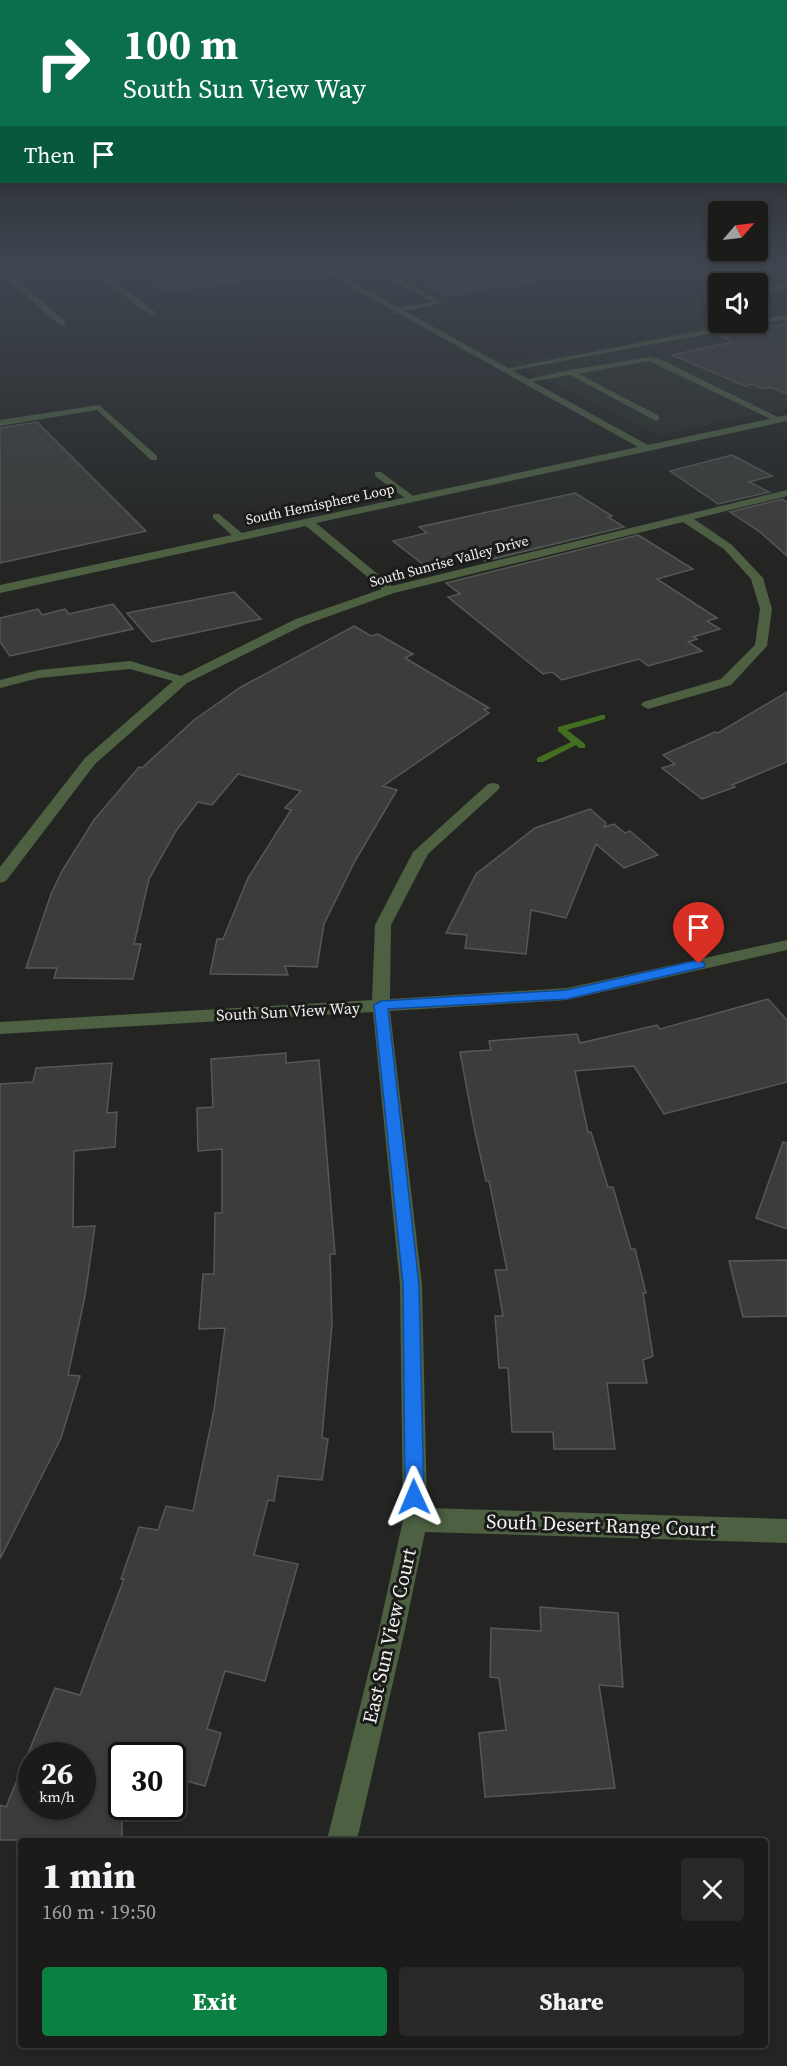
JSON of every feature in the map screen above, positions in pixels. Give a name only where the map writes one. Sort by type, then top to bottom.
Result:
[{"type":"street","points":[[488,360],[646,448]]},
{"type":"street","name":"South Hemisphere Loop","points":[[0,589],[646,448],[785,421]]},
{"type":"street","name":"South Sunrise Valley Drive","points":[[0,878],[90,761],[182,680],[300,622],[390,590],[787,493]]},
{"type":"street","points":[[648,705],[726,682],[762,646],[766,609],[757,578],[728,547],[684,518]]},
{"type":"street","points":[[308,522],[390,590]]},
{"type":"street","points":[[0,684],[39,674],[130,665],[182,680]]},
{"type":"street","name":"East Sun View Court","points":[[342,1838],[391,1634],[415,1520],[411,1285],[381,1005],[383,925],[421,852],[493,786]]},
{"type":"street","name":"South Sun View Way","points":[[0,1028],[567,994],[787,945]]},
{"type":"street","name":"South Desert Range Court","points":[[415,1520],[787,1531]]},
{"type":"lane","points":[[504,369],[551,360]]},
{"type":"lane","points":[[524,381],[639,360]]},
{"type":"lane","points":[[645,360],[659,362],[785,421]]},
{"type":"lane","points":[[570,372],[656,418]]},
{"type":"lane","points":[[0,423],[99,406],[154,458]]},
{"type":"lane","points":[[378,474],[412,499]]},
{"type":"lane","points":[[216,516],[240,537]]},
{"type":"shaded area","points":[[787,360],[787,408],[658,435],[511,362]]},
{"type":"building","points":[[685,360],[787,360],[787,394],[770,387],[762,389],[752,384],[745,386]]},
{"type":"building","points":[[37,422],[146,531],[0,563],[0,428]]},
{"type":"building","points":[[732,455],[772,476],[749,482],[769,492],[718,504],[670,471]]},
{"type":"building","points":[[575,493],[612,516],[608,517],[624,527],[485,561],[482,552],[424,565],[393,541],[427,533],[419,527]]},
{"type":"building","points":[[782,499],[787,502],[787,556],[760,532],[730,512]]},
{"type":"building","points":[[638,535],[693,569],[657,579],[717,618],[707,621],[720,629],[693,637],[697,639],[688,642],[702,651],[648,666],[639,659],[562,680],[552,672],[543,674],[448,597],[460,594],[446,583]]},
{"type":"building","points":[[234,592],[261,619],[152,642],[127,613]]},
{"type":"building","points":[[113,604],[133,629],[10,656],[0,642],[0,618],[38,609],[42,615],[65,609],[69,614]]},
{"type":"building","points":[[354,626],[371,636],[378,634],[413,654],[405,658],[489,708],[484,709],[489,713],[383,786],[397,790],[355,861],[324,924],[317,967],[285,966],[288,975],[210,974],[217,939],[223,939],[248,878],[291,810],[285,808],[301,791],[238,774],[212,805],[198,802],[176,831],[149,879],[134,944],[141,944],[133,979],[54,978],[57,968],[26,968],[51,894],[62,871],[94,820],[139,767],[142,768],[194,720],[241,687]]},
{"type":"building","points":[[787,692],[787,762],[732,785],[735,787],[702,799],[662,768],[675,764],[663,755],[715,732],[718,733]]},
{"type":"building","points":[[590,809],[606,823],[604,827],[614,824],[625,833],[630,831],[658,855],[624,868],[596,844],[566,918],[531,910],[526,954],[465,948],[467,935],[446,933],[476,874],[535,828]]},
{"type":"building","points":[[768,999],[787,1020],[787,1082],[664,1114],[634,1066],[575,1071],[588,1132],[591,1132],[608,1187],[613,1187],[631,1249],[635,1249],[646,1293],[643,1293],[653,1356],[643,1360],[647,1383],[607,1383],[615,1449],[554,1449],[553,1432],[512,1432],[508,1368],[499,1368],[495,1316],[503,1316],[495,1270],[507,1270],[489,1181],[486,1181],[474,1127],[460,1052],[491,1050],[489,1041],[577,1034],[580,1043],[657,1025],[660,1029]]},
{"type":"building","points":[[286,1053],[286,1063],[319,1060],[335,1254],[330,1254],[332,1324],[322,1438],[328,1439],[322,1480],[278,1476],[274,1501],[268,1500],[254,1555],[298,1564],[265,1681],[225,1671],[207,1729],[221,1733],[205,1786],[186,1781],[186,1742],[108,1742],[108,1820],[122,1820],[122,1838],[0,1840],[0,1805],[6,1807],[18,1778],[18,1820],[96,1820],[96,1742],[33,1742],[55,1688],[80,1695],[124,1579],[121,1579],[139,1527],[158,1530],[166,1506],[193,1511],[214,1410],[225,1328],[199,1329],[203,1274],[214,1274],[215,1213],[222,1213],[222,1149],[198,1151],[197,1108],[213,1107],[211,1059]]},
{"type":"building","points":[[112,1063],[107,1113],[117,1112],[115,1147],[74,1151],[73,1227],[95,1226],[85,1296],[68,1375],[80,1376],[61,1438],[0,1559],[0,1084],[33,1082],[36,1068]]},
{"type":"building","points":[[783,1142],[787,1143],[787,1229],[756,1218]]},
{"type":"building","points":[[787,1260],[787,1316],[743,1317],[729,1261]]},
{"type":"building","points":[[540,1607],[618,1613],[623,1687],[599,1685],[615,1788],[485,1797],[479,1733],[506,1730],[499,1678],[490,1677],[491,1628],[541,1631]]},
{"type":"waterway","points":[[576,742],[561,729],[602,717]]},
{"type":"waterway","points":[[540,760],[576,742]]},
{"type":"waterway","points":[[576,742],[582,746]]},
{"type":"route","points":[[414,1497],[411,1285],[381,1005],[567,994],[699,964]]}]
